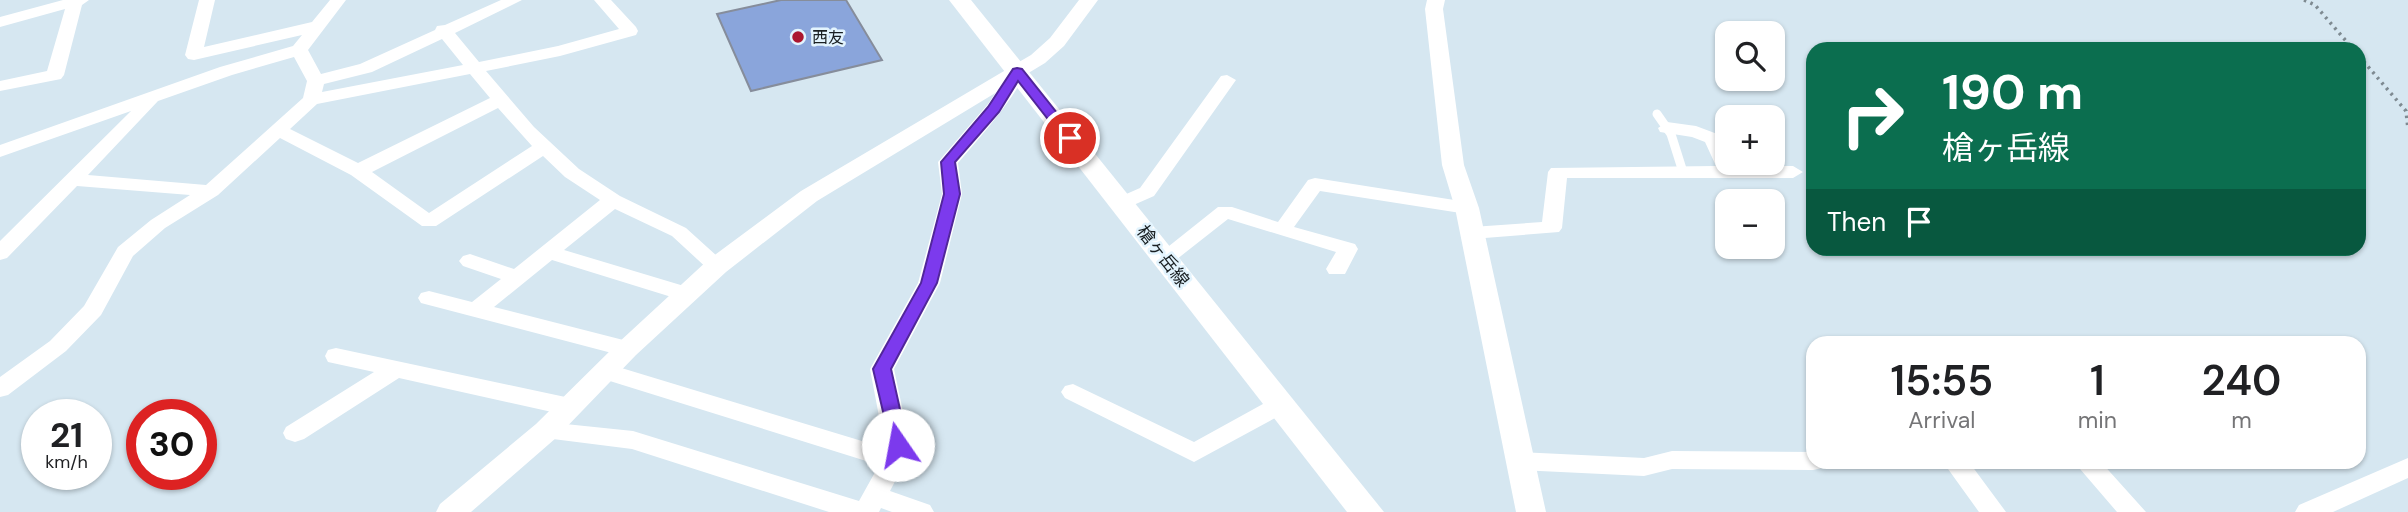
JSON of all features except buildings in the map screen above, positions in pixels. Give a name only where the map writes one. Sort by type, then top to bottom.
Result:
[{"type":"main road","name":"槍ヶ岳線","points":[[960,0],[1367,512]]},
{"type":"street","points":[[207,0],[194,55],[318,26]]},
{"type":"street","points":[[0,151],[157,95],[299,50],[338,0]]},
{"type":"street","points":[[316,81],[366,68],[443,30],[514,0]]},
{"type":"street","points":[[311,100],[560,51],[630,31],[603,0]]},
{"type":"street","points":[[450,512],[546,431],[627,348],[717,266],[809,196],[870,157],[1038,59],[1057,42],[1089,0]]},
{"type":"street","points":[[1436,0],[1434,9],[1452,165],[1467,208],[1531,512]]},
{"type":"street","points":[[0,22],[78,1]]},
{"type":"street","points":[[0,86],[55,75],[78,1]]},
{"type":"street","points":[[443,30],[527,131],[572,173],[613,200],[679,232],[717,266]]},
{"type":"street","points":[[0,388],[58,346],[93,310],[125,252],[158,224],[211,191],[311,100],[316,81],[299,50]]},
{"type":"street","points":[[868,507],[894,460],[898,445],[882,369],[929,283],[952,194],[948,162],[1007,92],[1017,72]]},
{"type":"street","points":[[1122,203],[1147,192],[1227,80]]},
{"type":"street","points":[[0,253],[157,95]]},
{"type":"street","points":[[358,171],[502,99]]},
{"type":"street","points":[[1662,121],[1713,139],[1715,143]]},
{"type":"street","points":[[279,130],[358,171],[429,222],[543,147]]},
{"type":"street","points":[[1472,233],[1552,228],[1558,172],[1715,172]]},
{"type":"street","points":[[1785,172],[1793,172]]},
{"type":"street","points":[[72,180],[211,191]]},
{"type":"street","points":[[1282,230],[1315,184],[1467,208]]},
{"type":"street","points":[[475,311],[613,200]]},
{"type":"street","points":[[1165,258],[1225,211],[1348,249],[1337,268]]},
{"type":"street","points":[[548,252],[686,294]]},
{"type":"street","points":[[470,261],[517,277]]},
{"type":"street","points":[[429,298],[627,348]]},
{"type":"street","points":[[336,356],[570,407]]},
{"type":"street","points":[[295,433],[396,369]]},
{"type":"street","points":[[605,371],[894,460]]},
{"type":"street","points":[[1073,393],[1194,453],[1280,405]]},
{"type":"street","points":[[546,431],[633,440],[868,507],[921,512]]},
{"type":"street","points":[[1520,461],[1644,467],[1672,460],[1806,461]]},
{"type":"street","points":[[2308,512],[2408,467]]},
{"type":"street","points":[[1960,469],[1993,512]]},
{"type":"street","points":[[2093,469],[2133,512]]},
{"type":"lane","points":[[1662,121],[1683,172]]},
{"type":"path","points":[[2304,0],[2315,5],[2347,42]]},
{"type":"path","points":[[2366,65],[2406,111],[2408,129]]},
{"type":"place","name":"西友","points":[[798,37]]},
{"type":"route","points":[[898,445],[882,369],[929,283],[952,194],[948,162],[994,109],[1017,72],[1070,138]]}]
